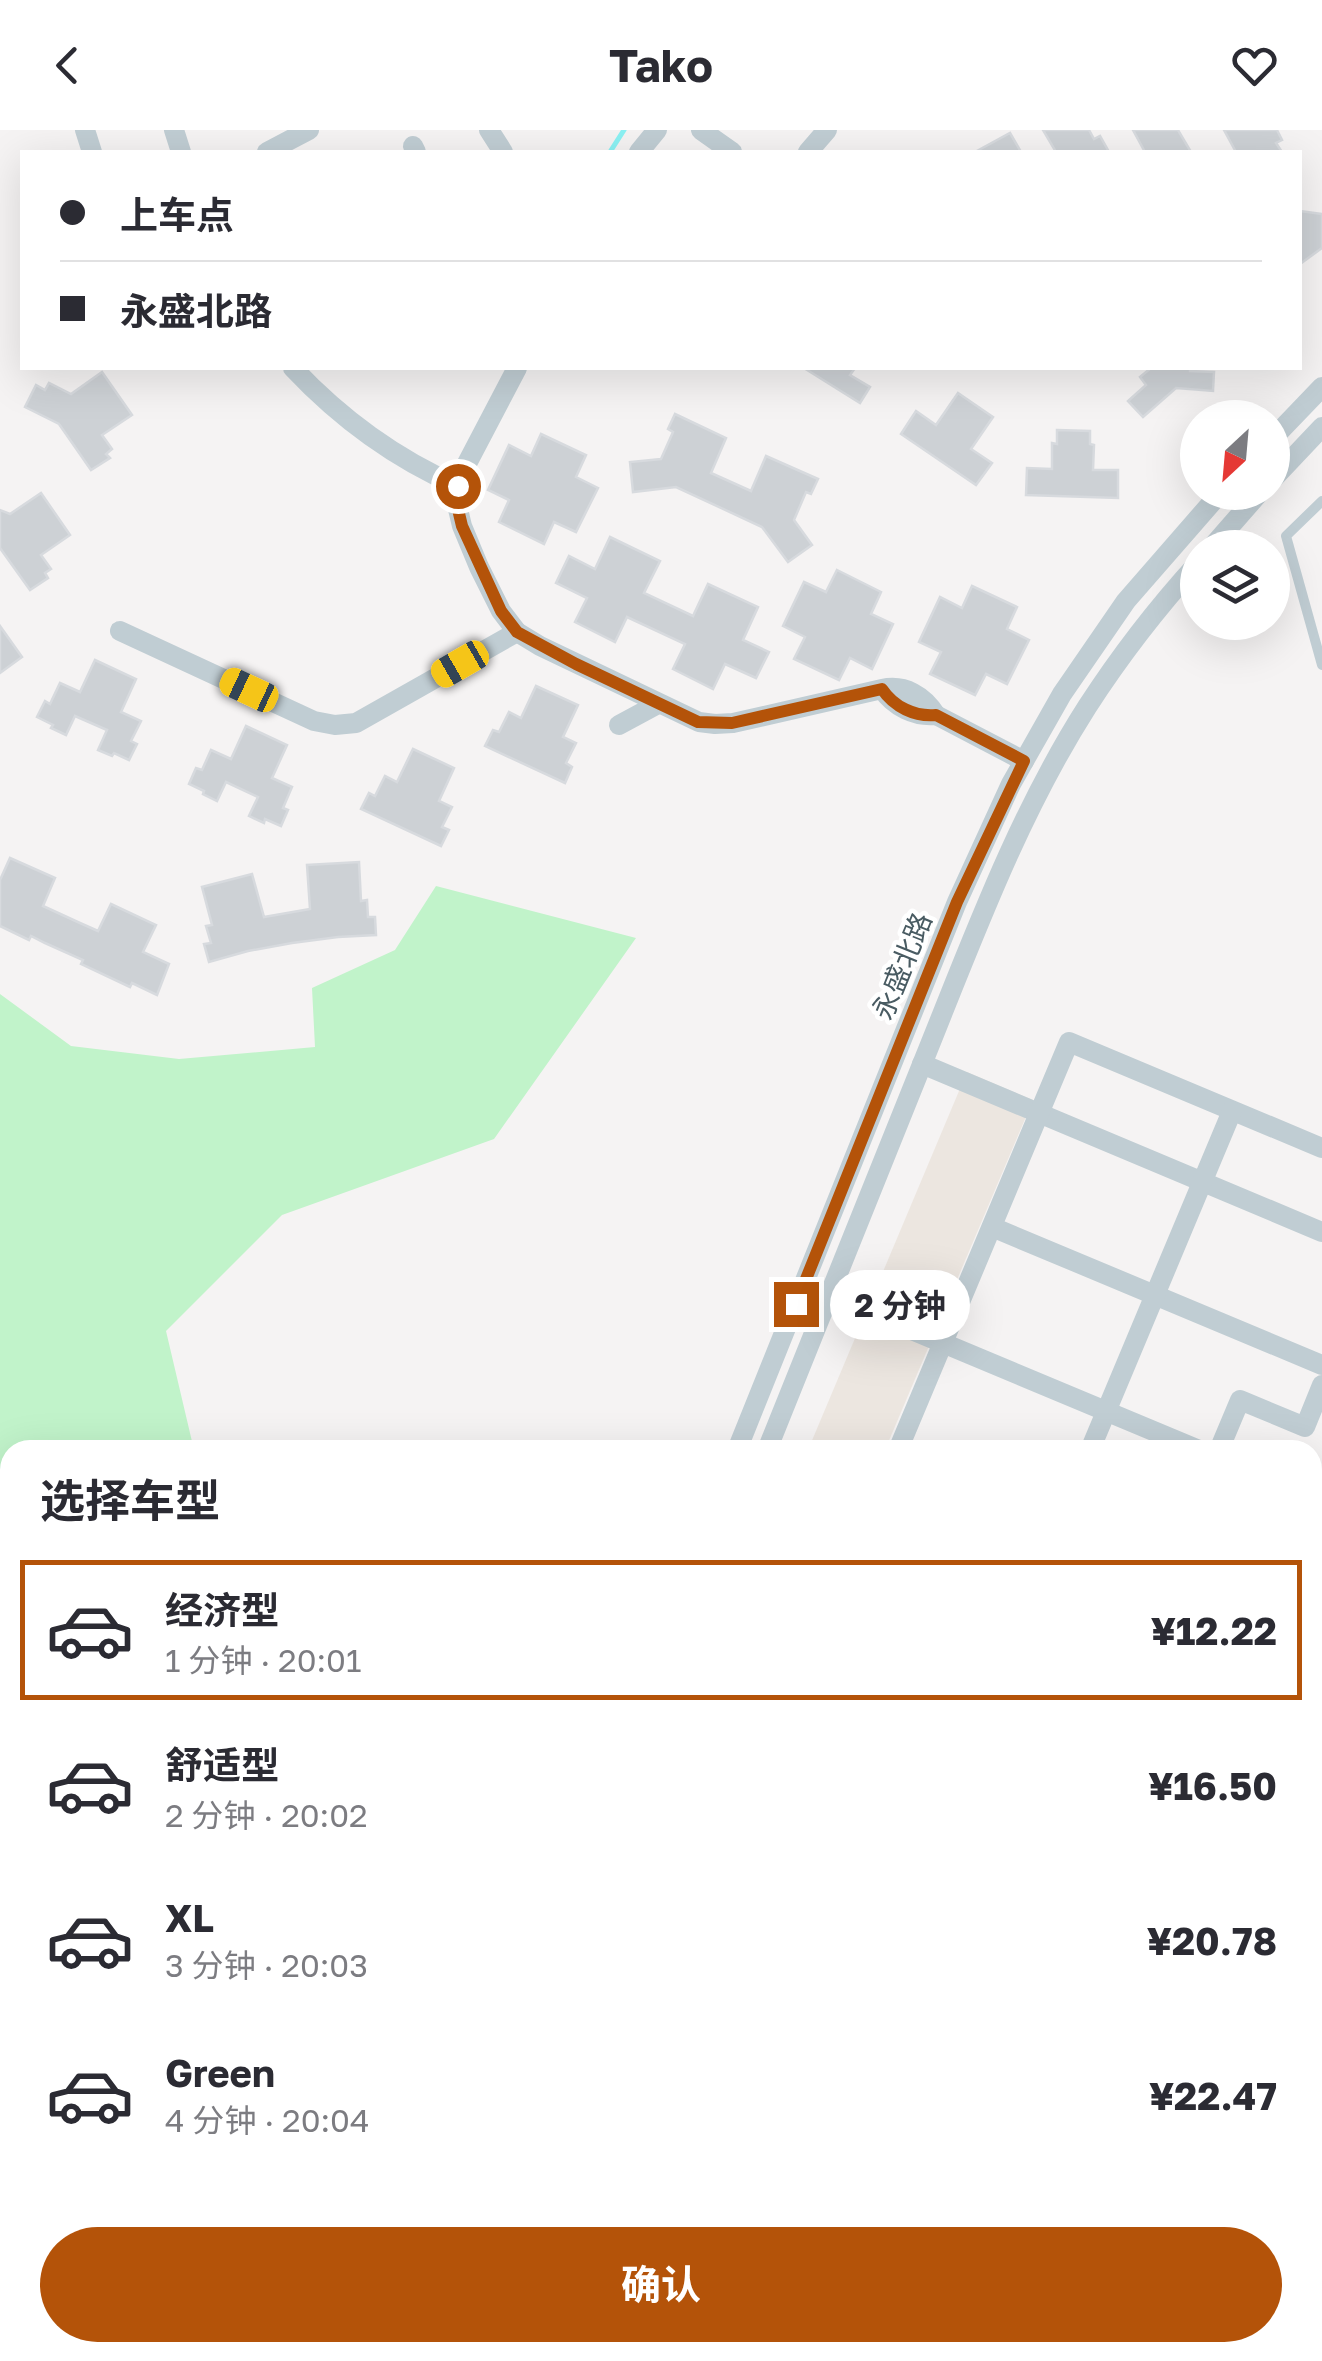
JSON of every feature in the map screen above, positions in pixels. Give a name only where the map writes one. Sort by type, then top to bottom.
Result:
[{"type":"street","points":[[268,144],[309,130]]},
{"type":"street","points":[[641,150],[657,130]]},
{"type":"street","points":[[701,130],[729,150]]},
{"type":"street","points":[[810,150],[827,130]]},
{"type":"street","points":[[295,370],[378,442],[458,486]]},
{"type":"street","points":[[516,370],[476,443],[458,486],[457,505],[462,526],[501,611],[517,632],[698,722],[732,723],[882,689],[890,700],[920,716],[936,715],[1024,761]]},
{"type":"street","points":[[1290,420],[1322,387]]},
{"type":"street","points":[[1290,461],[1322,427]]},
{"type":"street","name":"永盛北路","points":[[740,1440],[957,902],[1024,761],[1062,694],[1126,601],[1205,510]]},
{"type":"street","points":[[1227,530],[1244,510]]},
{"type":"street","name":"永盛北路","points":[[771,1440],[1008,857],[1086,709],[1130,642],[1180,584]]},
{"type":"street","points":[[120,630],[334,726],[356,723],[517,632]]},
{"type":"street","points":[[619,725],[658,704]]},
{"type":"street","points":[[902,1440],[1069,1042],[1322,1148]]},
{"type":"street","points":[[922,1064],[1322,1232]]},
{"type":"street","points":[[1094,1440],[1232,1111]]},
{"type":"street","points":[[992,1227],[1322,1366]]},
{"type":"street","points":[[828,1295],[1175,1440]]},
{"type":"street","points":[[1223,1440],[1240,1400],[1305,1427],[1322,1386]]},
{"type":"lane","points":[[1322,501],[1286,536],[1322,665]]},
{"type":"shaded area","points":[[967,1072],[1033,1100],[889,1440],[812,1440]]},
{"type":"green space","points":[[436,886],[636,938],[494,1139],[282,1215],[166,1331],[192,1440],[0,1440],[0,994],[71,1046],[179,1059],[315,1047],[312,988],[395,950]]},
{"type":"building","points":[[1043,130],[1089,130],[1094,139],[1100,136],[1108,150],[1055,150]]},
{"type":"building","points":[[1133,130],[1178,130],[1190,150],[1144,150]]},
{"type":"building","points":[[1224,130],[1277,130],[1282,140],[1276,143],[1281,150],[1235,150]]},
{"type":"building","points":[[1010,133],[1020,150],[979,150]]},
{"type":"building","points":[[1302,211],[1322,214],[1322,248],[1302,263]]},
{"type":"building","points":[[807,370],[854,370],[850,375],[870,387],[860,403]]},
{"type":"building","points":[[1149,370],[1214,372],[1213,391],[1176,388],[1143,417],[1128,401],[1146,385],[1140,377]]},
{"type":"building","points":[[102,372],[132,415],[102,435],[112,449],[106,454],[110,458],[91,470],[59,424],[25,407],[36,385],[45,390],[49,383],[71,394]]},
{"type":"building","points":[[958,393],[993,417],[971,449],[992,463],[976,485],[901,434],[916,411],[936,425]]},
{"type":"building","points":[[675,414],[726,438],[711,473],[751,491],[766,456],[818,479],[811,494],[806,492],[794,520],[812,545],[788,562],[762,527],[676,487],[633,492],[630,462],[661,459],[673,432],[668,429]]},
{"type":"building","points":[[1057,430],[1090,431],[1093,470],[1118,470],[1118,498],[1026,495],[1027,468],[1052,469],[1052,443],[1057,444]]},
{"type":"building","points":[[541,434],[586,455],[576,477],[598,488],[576,532],[554,522],[544,544],[499,522],[509,500],[488,490],[509,445],[531,456]]},
{"type":"building","points":[[41,493],[70,535],[41,555],[51,569],[45,573],[48,578],[30,590],[0,548],[0,510],[10,514]]},
{"type":"building","points":[[610,537],[660,561],[644,593],[693,616],[708,584],[758,607],[743,640],[769,652],[756,678],[725,664],[713,689],[673,669],[685,644],[627,617],[615,642],[575,622],[587,598],[556,583],[569,556],[595,569]]},
{"type":"building","points":[[837,570],[881,592],[871,614],[893,624],[872,669],[850,658],[839,680],[794,659],[805,637],[783,626],[804,582],[826,592]]},
{"type":"building","points":[[972,586],[1017,607],[1007,629],[1029,640],[1007,684],[986,674],[975,695],[930,674],[941,652],[919,642],[940,597],[962,608]]},
{"type":"building","points":[[0,626],[22,657],[0,673]]},
{"type":"building","points":[[95,660],[136,679],[121,712],[141,721],[131,741],[137,744],[129,760],[98,750],[107,730],[75,716],[66,735],[37,717],[45,701],[50,704],[60,683],[80,692]]},
{"type":"building","points":[[536,686],[578,705],[563,737],[576,743],[566,763],[572,767],[565,783],[485,746],[493,730],[499,732],[509,712],[521,718]]},
{"type":"building","points":[[246,726],[287,745],[272,778],[292,787],[281,826],[249,816],[258,797],[226,782],[217,801],[189,784],[196,768],[202,770],[211,750],[231,759]]},
{"type":"building","points":[[413,749],[454,768],[439,801],[452,807],[442,827],[449,830],[441,846],[361,809],[369,793],[375,796],[385,776],[397,782]]},
{"type":"building","points":[[10,858],[55,878],[43,906],[80,923],[98,931],[111,904],[156,925],[143,952],[169,964],[157,995],[132,983],[130,987],[81,964],[83,960],[0,926],[0,880]]},
{"type":"building","points":[[359,862],[361,901],[367,900],[368,917],[375,917],[376,935],[292,943],[209,962],[204,944],[211,943],[206,926],[212,925],[202,887],[252,874],[264,917],[310,909],[307,865]]},
{"type":"waterway","points":[[611,150],[624,130]]},
{"type":"route","points":[[458,486],[462,526],[501,611],[517,632],[610,681],[698,722],[715,724],[882,689],[890,700],[920,716],[936,715],[1024,761],[957,902],[796,1304]]}]
